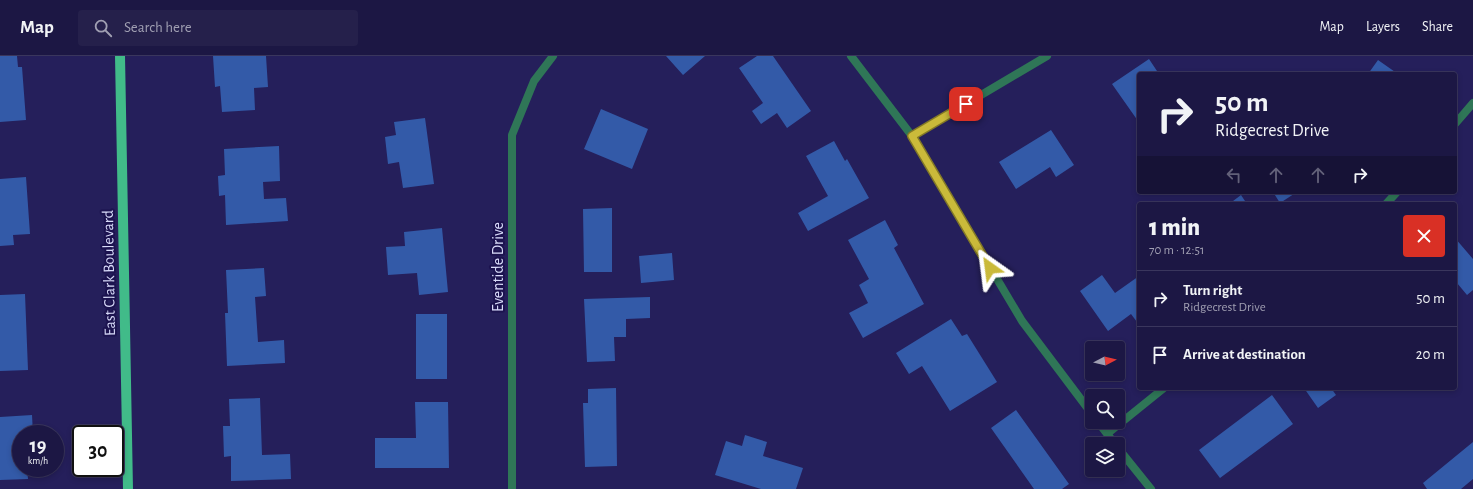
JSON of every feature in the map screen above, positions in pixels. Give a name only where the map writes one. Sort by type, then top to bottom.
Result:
[{"type":"main road","name":"East Clark Boulevard","points":[[120,56],[128,489]]},
{"type":"street","name":"Eventide Drive","points":[[512,489],[512,134],[534,81],[553,56]]},
{"type":"street","points":[[851,56],[912,136],[1022,321],[1085,405]]},
{"type":"street","points":[[912,136],[1047,56]]},
{"type":"street","points":[[1457,122],[1473,103]]},
{"type":"street","points":[[1388,202],[1395,194]]},
{"type":"street","points":[[1107,434],[1162,390]]},
{"type":"street","points":[[1103,429],[1109,437]]},
{"type":"street","points":[[1125,457],[1151,489]]},
{"type":"building","points":[[0,56],[17,56],[18,67],[22,67],[26,120],[0,122]]},
{"type":"building","points":[[213,56],[266,56],[268,87],[254,88],[255,110],[222,112],[220,86],[215,87]]},
{"type":"building","points":[[666,56],[705,56],[683,75]]},
{"type":"building","points":[[757,56],[773,56],[811,111],[787,128],[777,113],[761,124],[752,111],[763,103],[739,68]]},
{"type":"building","points":[[1149,59],[1158,72],[1137,72],[1137,120],[1112,84]]},
{"type":"building","points":[[1378,60],[1395,72],[1369,72]]},
{"type":"building","points":[[601,109],[648,129],[632,169],[584,149]]},
{"type":"building","points":[[425,118],[434,184],[403,188],[399,162],[388,164],[385,137],[396,135],[394,122]]},
{"type":"building","points":[[1051,130],[1074,165],[1056,177],[1050,167],[1016,189],[999,162]]},
{"type":"building","points":[[834,141],[845,161],[847,159],[869,198],[808,231],[798,213],[828,196],[806,156]]},
{"type":"building","points":[[279,146],[280,181],[263,182],[264,199],[286,198],[288,221],[226,225],[225,195],[219,196],[218,176],[225,175],[224,149]]},
{"type":"building","points":[[26,177],[30,234],[13,235],[14,245],[0,246],[0,179]]},
{"type":"building","points":[[1274,194],[1294,194],[1282,202],[1279,202]]},
{"type":"building","points":[[1241,195],[1246,202],[1232,202]]},
{"type":"building","points":[[612,208],[612,272],[584,272],[583,209]]},
{"type":"building","points":[[885,220],[898,245],[894,248],[924,304],[863,338],[849,313],[868,303],[859,285],[869,279],[848,240]]},
{"type":"building","points":[[442,228],[448,292],[419,295],[417,273],[388,275],[386,247],[405,246],[404,232]]},
{"type":"building","points":[[1457,240],[1473,259],[1473,290],[1467,295],[1457,283]]},
{"type":"building","points":[[672,253],[674,280],[641,283],[639,256]]},
{"type":"building","points":[[264,268],[266,296],[255,297],[258,342],[284,340],[285,363],[227,366],[225,313],[228,313],[226,270]]},
{"type":"building","points":[[1102,275],[1115,293],[1137,277],[1137,322],[1131,314],[1108,331],[1080,291]]},
{"type":"building","points":[[25,294],[28,370],[0,371],[0,295]]},
{"type":"building","points":[[650,297],[650,318],[626,319],[626,337],[614,337],[615,361],[587,362],[584,299]]},
{"type":"building","points":[[416,314],[447,314],[447,379],[416,379]]},
{"type":"building","points":[[951,319],[962,336],[967,334],[997,382],[950,411],[922,366],[909,374],[896,353]]},
{"type":"building","points":[[616,388],[617,466],[585,467],[583,403],[588,403],[588,389]]},
{"type":"building","points":[[1305,390],[1332,390],[1336,395],[1318,408]]},
{"type":"building","points":[[1272,395],[1293,424],[1220,478],[1199,450]]},
{"type":"building","points":[[260,398],[262,455],[290,454],[291,479],[231,481],[231,456],[224,457],[223,426],[230,426],[229,399]]},
{"type":"building","points":[[415,402],[448,402],[449,468],[375,468],[375,438],[416,438]]},
{"type":"building","points":[[1016,410],[1069,484],[1062,489],[1034,489],[991,428]]},
{"type":"building","points":[[32,415],[33,425],[12,425],[12,477],[28,477],[28,479],[0,480],[0,417]]},
{"type":"building","points":[[745,435],[767,442],[763,456],[803,468],[796,489],[761,489],[715,475],[726,441],[742,446]]},
{"type":"building","points":[[1473,442],[1473,479],[1461,489],[1427,489],[1423,483]]},
{"type":"route","points":[[966,104],[912,136],[990,268]]}]
